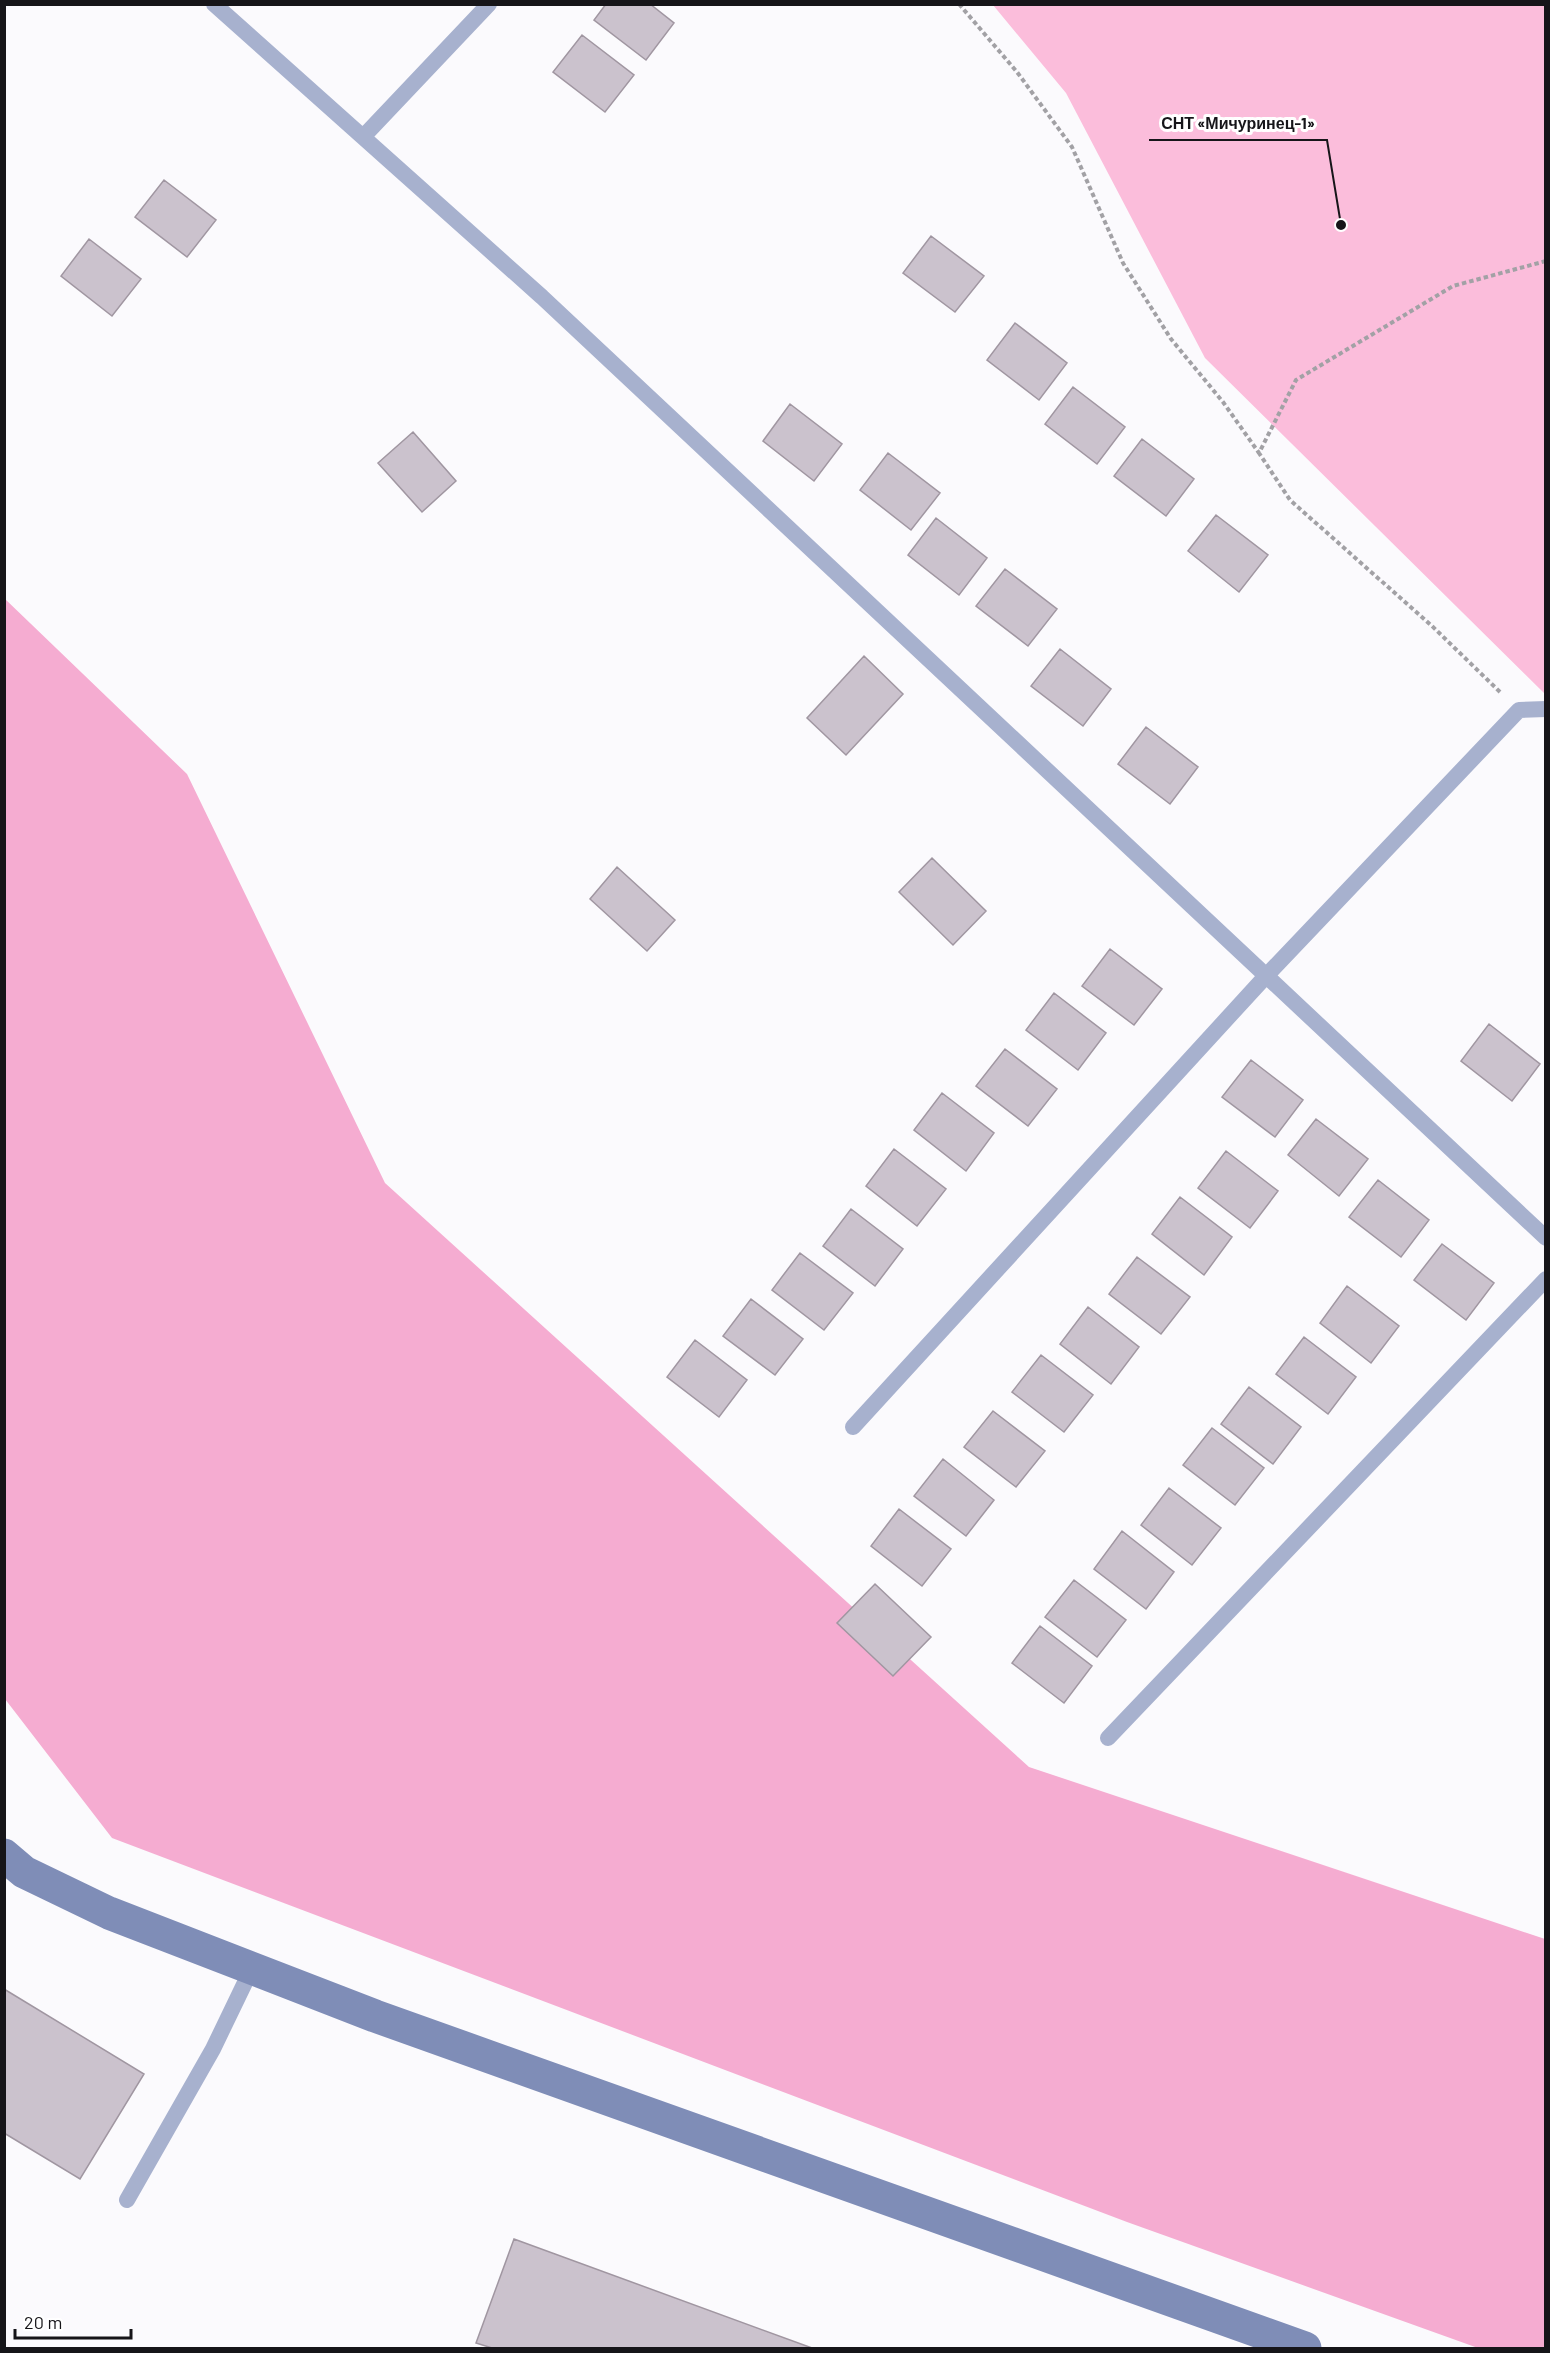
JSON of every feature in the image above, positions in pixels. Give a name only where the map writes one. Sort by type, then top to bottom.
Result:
[{"type":"main road","points":[[4,1855],[24,1872],[109,1913],[375,2016],[1305,2349]]},
{"type":"lane","points":[[214,4],[542,297],[1091,809],[1545,1238]]},
{"type":"lane","points":[[363,137],[489,4]]},
{"type":"lane","points":[[853,1427],[1266,976],[1519,710],[1545,709]]},
{"type":"lane","points":[[1108,1738],[1545,1279]]},
{"type":"lane","points":[[127,2200],[213,2049],[252,1968]]},
{"type":"path","points":[[959,4],[1017,72],[1072,147],[1123,263],[1171,339],[1223,402],[1290,500],[1432,626],[1519,710]]},
{"type":"path","points":[[1259,453],[1296,380],[1453,286],[1545,261]]},
{"type":"shaded area","points":[[993,5],[1545,5],[1545,694],[1205,358],[1066,93]]},
{"type":"shaded area","points":[[4,598],[187,774],[385,1183],[1029,1767],[1545,1939],[1545,2348],[1478,2348],[1127,2222],[112,1838],[5,1699]]},
{"type":"building","points":[[606,4],[650,4],[674,23],[646,60],[594,20]]},
{"type":"building","points":[[582,35],[634,75],[605,112],[553,72]]},
{"type":"building","points":[[164,180],[216,220],[187,257],[135,217]]},
{"type":"building","points":[[931,236],[984,276],[955,312],[903,273]]},
{"type":"building","points":[[89,239],[141,279],[112,316],[61,276]]},
{"type":"building","points":[[1015,323],[1067,363],[1039,400],[987,360]]},
{"type":"building","points":[[1073,387],[1125,427],[1097,464],[1045,424]]},
{"type":"building","points":[[790,404],[842,444],[814,481],[763,441]]},
{"type":"building","points":[[413,432],[456,481],[422,512],[378,463]]},
{"type":"building","points":[[1142,439],[1194,479],[1166,516],[1114,476]]},
{"type":"building","points":[[888,453],[940,493],[911,530],[860,490]]},
{"type":"building","points":[[1216,515],[1268,555],[1239,592],[1188,551]]},
{"type":"building","points":[[936,518],[987,558],[959,595],[908,555]]},
{"type":"building","points":[[1005,569],[1057,609],[1028,646],[976,606]]},
{"type":"building","points":[[1060,649],[1111,689],[1083,726],[1031,686]]},
{"type":"building","points":[[864,656],[903,694],[846,755],[807,718]]},
{"type":"building","points":[[1146,727],[1198,767],[1170,804],[1118,764]]},
{"type":"building","points":[[932,858],[986,911],[953,945],[899,892]]},
{"type":"building","points":[[617,867],[675,920],[647,951],[590,899]]},
{"type":"building","points":[[1110,949],[1162,989],[1134,1025],[1082,986]]},
{"type":"building","points":[[1054,993],[1106,1033],[1078,1070],[1026,1030]]},
{"type":"building","points":[[1489,1024],[1540,1064],[1512,1101],[1461,1061]]},
{"type":"building","points":[[1005,1049],[1057,1089],[1028,1126],[976,1086]]},
{"type":"building","points":[[1251,1060],[1303,1100],[1275,1137],[1222,1097]]},
{"type":"building","points":[[942,1093],[994,1133],[966,1171],[914,1130]]},
{"type":"building","points":[[1316,1119],[1368,1159],[1339,1196],[1288,1155]]},
{"type":"building","points":[[894,1149],[946,1189],[917,1226],[866,1186]]},
{"type":"building","points":[[1226,1151],[1278,1191],[1250,1228],[1198,1188]]},
{"type":"building","points":[[1378,1180],[1429,1220],[1401,1257],[1349,1217]]},
{"type":"building","points":[[1180,1197],[1232,1237],[1204,1275],[1152,1234]]},
{"type":"building","points":[[851,1209],[903,1249],[875,1286],[823,1246]]},
{"type":"building","points":[[1442,1244],[1494,1283],[1466,1320],[1414,1280]]},
{"type":"building","points":[[800,1253],[853,1293],[824,1330],[772,1290]]},
{"type":"building","points":[[1137,1257],[1190,1297],[1161,1334],[1109,1294]]},
{"type":"building","points":[[1347,1286],[1399,1326],[1371,1363],[1320,1323]]},
{"type":"building","points":[[751,1299],[803,1339],[775,1375],[723,1336]]},
{"type":"building","points":[[1088,1307],[1139,1347],[1111,1384],[1060,1344]]},
{"type":"building","points":[[1304,1337],[1356,1377],[1328,1414],[1276,1374]]},
{"type":"building","points":[[695,1340],[747,1380],[719,1417],[667,1377]]},
{"type":"building","points":[[1041,1355],[1093,1395],[1064,1432],[1012,1392]]},
{"type":"building","points":[[1249,1387],[1301,1427],[1273,1464],[1221,1424]]},
{"type":"building","points":[[993,1411],[1045,1451],[1016,1487],[964,1447]]},
{"type":"building","points":[[1212,1428],[1264,1468],[1235,1505],[1183,1465]]},
{"type":"building","points":[[943,1459],[994,1500],[966,1536],[914,1496]]},
{"type":"building","points":[[1169,1488],[1221,1528],[1192,1565],[1141,1525]]},
{"type":"building","points":[[899,1509],[951,1549],[922,1586],[871,1546]]},
{"type":"building","points":[[1122,1531],[1174,1572],[1146,1609],[1094,1569]]},
{"type":"building","points":[[1074,1580],[1126,1620],[1097,1657],[1045,1617]]},
{"type":"building","points":[[875,1584],[931,1637],[893,1676],[837,1623]]},
{"type":"building","points":[[1040,1626],[1092,1666],[1064,1703],[1012,1663]]},
{"type":"building","points":[[4,1989],[144,2074],[80,2179],[4,2133]]},
{"type":"building","points":[[514,2239],[812,2348],[492,2348],[476,2343]]},
{"type":"place","name":"СНТ «Мичуринец-1»","points":[[1341,225]]}]
